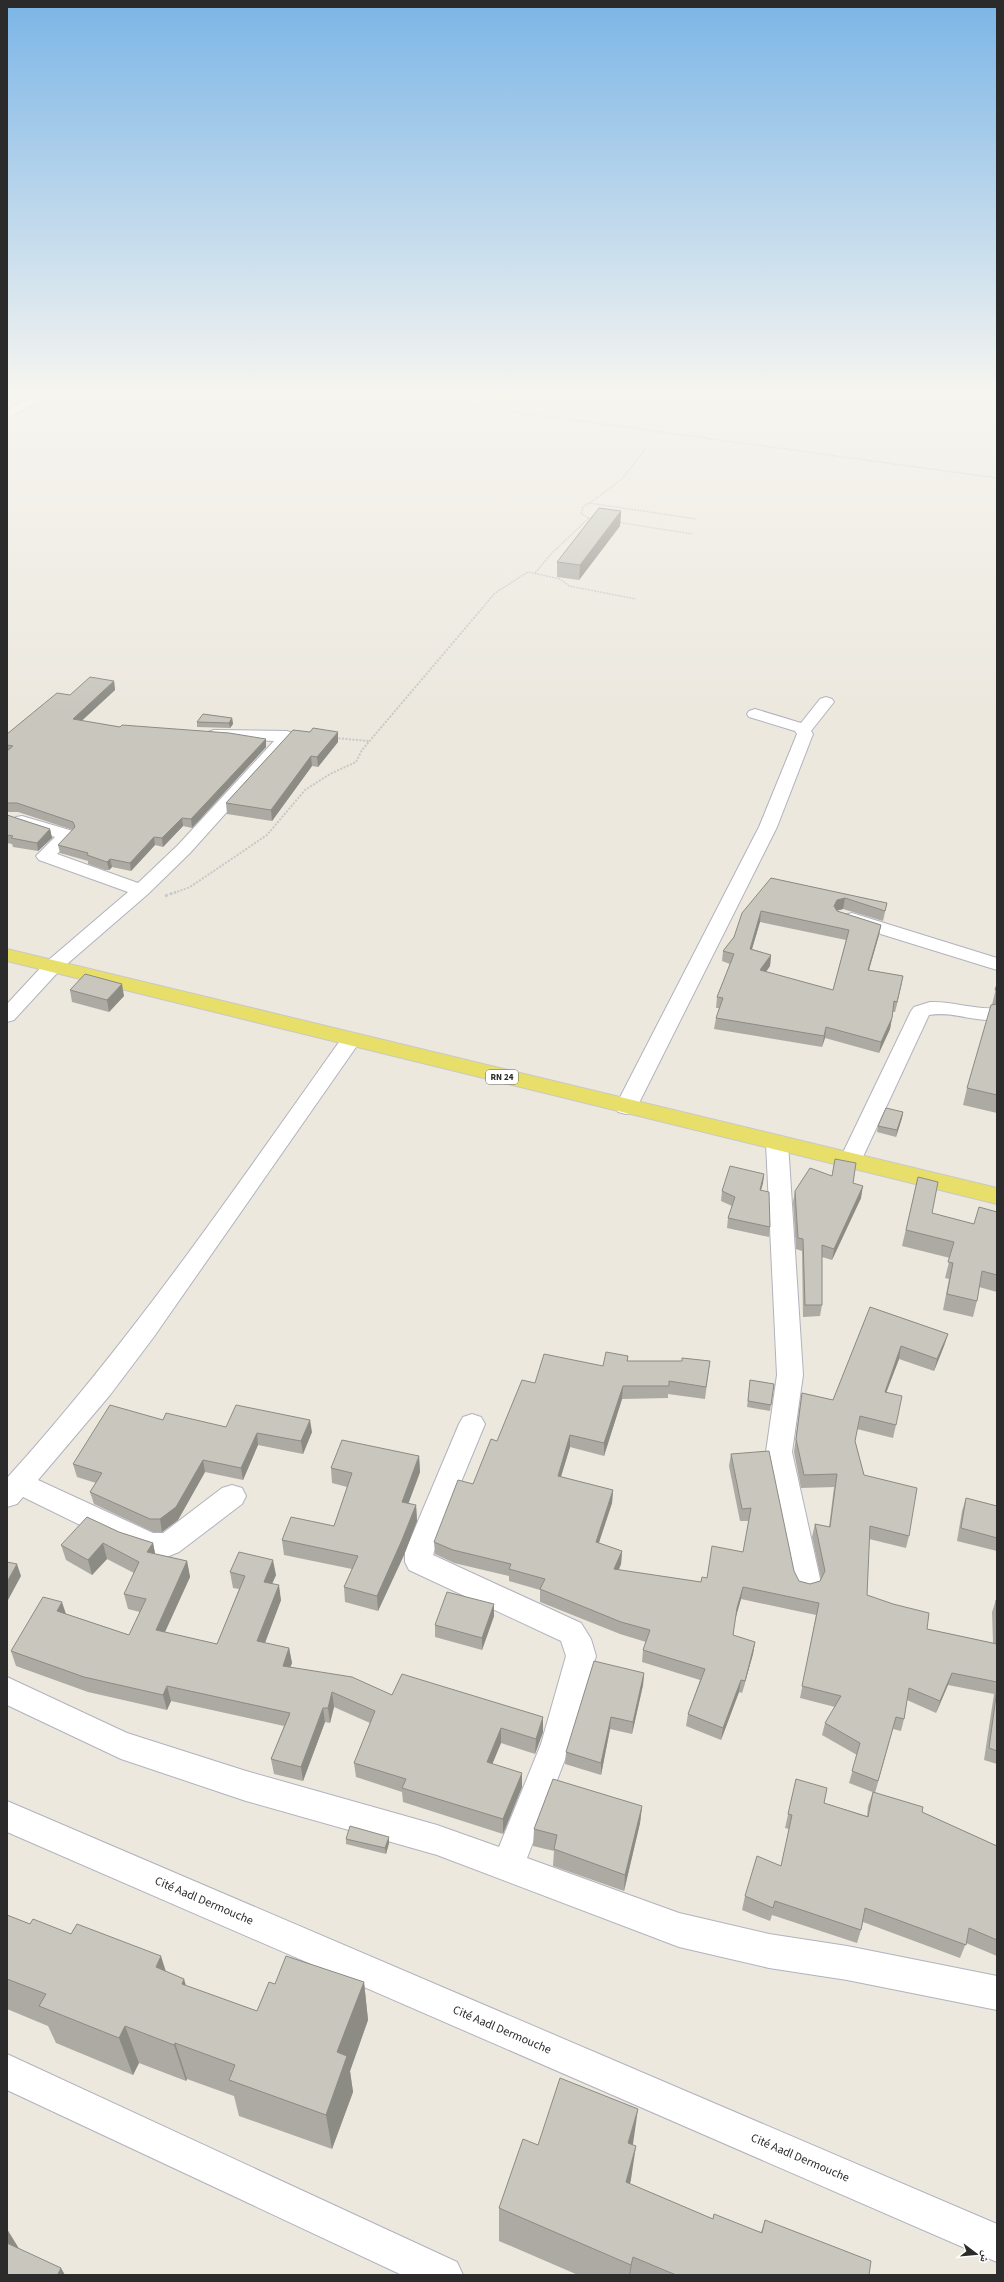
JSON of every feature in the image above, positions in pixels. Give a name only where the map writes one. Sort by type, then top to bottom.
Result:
[{"type":"main road","name":"RN 24","points":[[7,956],[997,1196]]},
{"type":"street","points":[[626,1107],[768,827],[802,743],[805,734],[804,730],[826,702]]},
{"type":"street","points":[[755,714],[804,730]]},
{"type":"street","points":[[7,1016],[52,967],[141,890],[184,850],[287,736],[201,734]]},
{"type":"street","points":[[12,818],[67,835],[45,856],[141,890]]},
{"type":"street","points":[[843,916],[997,964]]},
{"type":"street","points":[[850,1161],[921,1011],[932,1007],[969,1014],[997,1014]]},
{"type":"street","points":[[232,1496],[170,1544],[153,1545],[13,1489],[80,1415],[131,1352],[351,1040]]},
{"type":"street","points":[[777,1143],[790,1375],[778,1452],[807,1583]]},
{"type":"street","points":[[472,1424],[426,1533],[419,1552],[419,1562],[571,1632],[576,1639],[581,1656],[556,1744],[508,1866]]},
{"type":"street","points":[[7,1690],[121,1744],[246,1786],[437,1840],[679,1930],[769,1951],[847,1963],[997,1994]]},
{"type":"street","name":"Cité Aadl Dermouche","points":[[7,1816],[997,2243]]},
{"type":"street","points":[[7,2072],[440,2274]]},
{"type":"path","points":[[595,499],[583,508],[581,514],[589,518],[597,519]]},
{"type":"path","points":[[590,503],[696,518]]},
{"type":"path","points":[[534,573],[552,553],[589,518]]},
{"type":"path","points":[[611,521],[692,534]]},
{"type":"path","points":[[141,890],[166,896],[190,887],[267,835],[305,790],[330,774],[356,762],[369,742],[495,593],[528,572],[560,579],[569,586],[636,599]]},
{"type":"path","points":[[334,738],[369,742]]},
{"type":"building","points":[[599,508],[621,511],[580,565],[557,562]]},
{"type":"building","points":[[90,677],[114,681],[73,719],[120,727],[122,725],[229,733],[266,739],[191,819],[182,818],[162,838],[154,837],[130,863],[110,859],[107,862],[87,855],[88,853],[58,845],[75,827],[73,822],[17,803],[7,803],[7,751],[13,746],[7,745],[7,734],[57,693],[70,695]]},
{"type":"building","points":[[203,714],[232,718],[229,723],[197,722]]},
{"type":"building","points":[[313,728],[338,732],[317,757],[311,756],[271,810],[226,803],[293,730],[310,732]]},
{"type":"building","points":[[7,815],[50,829],[37,843],[11,838],[13,836],[7,835]]},
{"type":"building","points":[[771,878],[887,903],[885,911],[845,898],[837,900],[834,906],[837,911],[881,925],[868,970],[903,976],[897,1002],[894,1001],[892,1018],[881,1042],[826,1027],[824,1036],[716,1018],[723,998],[717,997],[734,954],[723,951],[734,937],[742,913]],"holes":[[[761,911],[849,930],[833,990],[760,970],[771,955],[750,949]]]},
{"type":"building","points":[[85,974],[122,984],[107,1000],[70,990]]},
{"type":"building","points":[[997,1004],[997,1095],[967,1088],[991,1005]]},
{"type":"building","points":[[886,1108],[903,1112],[897,1130],[878,1126]]},
{"type":"building","points":[[835,1159],[856,1163],[853,1183],[863,1186],[834,1249],[822,1245],[822,1305],[805,1305],[803,1239],[798,1238],[795,1191],[810,1168],[832,1176]]},
{"type":"building","points":[[730,1166],[764,1174],[760,1190],[769,1192],[770,1227],[728,1218],[735,1197],[722,1191]]},
{"type":"building","points":[[918,1177],[938,1182],[932,1213],[974,1224],[979,1207],[997,1212],[997,1275],[982,1271],[977,1301],[947,1294],[953,1263],[948,1262],[954,1242],[906,1230]]},
{"type":"building","points":[[870,1307],[948,1334],[937,1359],[901,1346],[885,1392],[902,1396],[896,1425],[860,1416],[855,1441],[864,1475],[917,1488],[909,1536],[870,1526],[867,1595],[893,1604],[929,1613],[927,1629],[997,1644],[997,1682],[952,1673],[940,1701],[909,1688],[904,1719],[896,1717],[878,1781],[852,1771],[860,1743],[825,1723],[841,1696],[802,1686],[819,1603],[743,1587],[737,1608],[733,1635],[755,1642],[745,1681],[741,1680],[723,1728],[688,1714],[705,1669],[643,1650],[650,1630],[621,1622],[540,1589],[545,1579],[509,1569],[511,1564],[453,1550],[434,1542],[458,1480],[473,1484],[491,1439],[497,1441],[522,1380],[535,1383],[544,1354],[603,1366],[606,1352],[628,1356],[627,1361],[682,1361],[682,1358],[710,1361],[706,1387],[669,1381],[669,1386],[623,1386],[604,1443],[570,1435],[558,1476],[613,1490],[596,1542],[622,1551],[614,1569],[701,1582],[702,1577],[707,1578],[712,1546],[743,1552],[751,1508],[742,1509],[731,1454],[769,1451],[794,1571],[799,1581],[810,1584],[820,1581],[825,1571],[815,1524],[830,1527],[837,1474],[804,1475],[796,1439],[802,1393],[833,1400]]},
{"type":"building","points":[[750,1380],[774,1384],[771,1405],[748,1401]]},
{"type":"building","points":[[110,1405],[163,1420],[166,1413],[226,1427],[236,1405],[310,1420],[301,1441],[257,1433],[241,1468],[203,1460],[176,1507],[160,1519],[150,1519],[90,1492],[102,1473],[73,1464]]},
{"type":"building","points":[[342,1440],[419,1456],[402,1502],[416,1505],[377,1596],[344,1587],[358,1556],[282,1540],[291,1517],[334,1526],[352,1473],[331,1468]]},
{"type":"building","points":[[966,1498],[997,1506],[997,1538],[961,1528]]},
{"type":"building","points":[[87,1517],[119,1532],[153,1543],[147,1552],[187,1561],[156,1630],[217,1644],[245,1576],[230,1572],[239,1552],[273,1560],[264,1582],[279,1585],[257,1641],[289,1648],[283,1666],[352,1677],[392,1695],[402,1674],[543,1717],[536,1739],[501,1728],[487,1762],[522,1773],[503,1819],[402,1788],[406,1779],[354,1763],[375,1711],[332,1692],[328,1708],[323,1708],[301,1767],[271,1759],[290,1713],[167,1686],[163,1695],[84,1677],[11,1651],[43,1597],[62,1602],[57,1611],[129,1635],[146,1599],[124,1594],[139,1562],[103,1543],[88,1560],[61,1545]]},
{"type":"building","points":[[7,1562],[17,1564],[7,1582]]},
{"type":"building","points":[[447,1592],[494,1604],[482,1638],[435,1625]]},
{"type":"building","points":[[594,1661],[644,1673],[633,1722],[611,1717],[601,1763],[566,1752]]},
{"type":"building","points":[[997,1689],[997,1751],[989,1748]]},
{"type":"building","points":[[553,1779],[642,1806],[625,1875],[554,1849],[557,1835],[534,1829]]},
{"type":"building","points":[[796,1779],[827,1788],[824,1803],[868,1817],[873,1792],[923,1807],[922,1812],[997,1846],[997,1940],[969,1928],[966,1945],[865,1908],[861,1930],[775,1901],[773,1908],[745,1896],[757,1856],[781,1866],[792,1815],[788,1814]]},
{"type":"building","points":[[350,1826],[389,1837],[385,1848],[346,1839]]},
{"type":"building","points":[[7,1915],[30,1924],[33,1919],[71,1934],[77,1924],[161,1956],[156,1967],[184,1979],[182,1984],[257,2011],[269,1982],[275,1984],[286,1956],[364,1982],[337,2052],[347,2056],[326,2115],[229,2080],[235,2065],[175,2043],[174,2045],[125,2026],[119,2038],[39,2006],[46,1994],[7,1979]]},
{"type":"building","points":[[560,2078],[638,2109],[628,2143],[636,2146],[626,2182],[713,2219],[714,2214],[762,2233],[765,2220],[871,2261],[869,2275],[676,2275],[633,2257],[631,2265],[499,2208],[523,2139],[538,2145]]},
{"type":"building","points":[[7,2243],[61,2268],[58,2274],[60,2275],[7,2275]]}]
